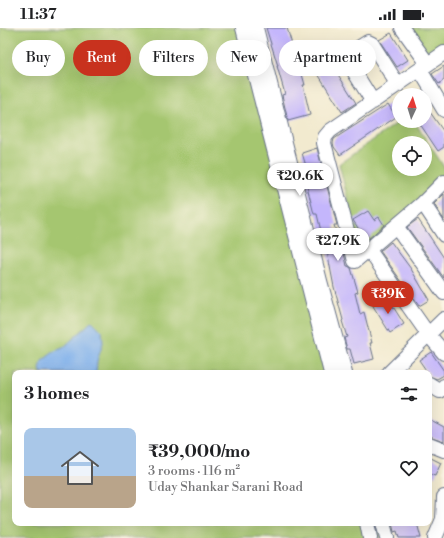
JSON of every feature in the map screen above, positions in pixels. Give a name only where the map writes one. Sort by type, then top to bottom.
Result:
[{"type":"street","points":[[243,28],[330,370]]},
{"type":"street","points":[[256,28],[318,274],[344,370]]},
{"type":"street","points":[[402,28],[424,67],[444,110]]},
{"type":"street","points":[[373,102],[346,56],[368,42],[372,44],[398,84]]},
{"type":"street","points":[[444,52],[330,131],[325,137],[324,143],[355,261],[423,203],[444,182]]},
{"type":"street","points":[[423,203],[444,235]]},
{"type":"street","points":[[396,226],[444,293]]},
{"type":"street","points":[[369,250],[428,334],[444,353]]},
{"type":"street","points":[[392,370],[444,319]]},
{"type":"street","points":[[432,386],[440,391],[444,386]]},
{"type":"street","points":[[432,445],[444,450]]},
{"type":"street","points":[[435,538],[443,520],[444,497]]},
{"type":"street","points":[[368,526],[370,538]]},
{"type":"street","points":[[384,526],[387,538]]},
{"type":"green space","points":[[0,28],[243,28],[246,40],[216,40],[216,76],[256,76],[336,370],[12,370],[12,526],[378,526],[381,538],[0,538]]},
{"type":"green space","points":[[408,28],[442,28],[444,32],[444,48],[429,58]]},
{"type":"green space","points":[[392,127],[392,128],[419,128],[424,136],[392,136],[392,176],[432,176],[432,149],[444,167],[444,183],[361,254],[339,164]]},
{"type":"water","points":[[92,321],[102,331],[103,343],[97,361],[96,370],[40,370],[42,361],[55,351],[63,348]]},
{"type":"building","points":[[266,28],[287,28],[291,40],[279,40],[279,73],[271,40]]},
{"type":"building","points":[[391,33],[408,60],[397,67],[379,40]]},
{"type":"building","points":[[444,66],[444,80],[439,84],[432,74]]},
{"type":"building","points":[[280,76],[302,76],[310,115],[288,121],[282,95],[285,94]]},
{"type":"building","points":[[319,76],[339,76],[356,103],[342,112]]},
{"type":"building","points":[[388,104],[392,110],[392,120],[340,155],[334,147],[334,139]]},
{"type":"building","points":[[432,115],[444,132],[444,147],[438,151],[432,142],[432,136],[428,136],[423,128],[432,128]]},
{"type":"building","points":[[317,148],[337,225],[334,225],[341,250],[343,249],[347,266],[351,268],[358,292],[355,293],[360,314],[364,312],[372,343],[370,343],[374,359],[354,364],[350,349],[347,349],[344,338],[347,337],[334,287],[326,246],[317,214],[314,214],[302,167],[306,166],[302,153]]},
{"type":"building","points":[[444,194],[444,220],[434,204]]},
{"type":"building","points":[[368,211],[374,220],[379,217],[384,225],[366,241],[353,220]]},
{"type":"building","points":[[418,219],[444,258],[444,278],[407,227]]},
{"type":"building","points":[[391,242],[411,269],[429,300],[419,306],[380,251]]},
{"type":"building","points":[[387,297],[404,324],[390,333],[373,306]]},
{"type":"building","points":[[431,352],[444,371],[444,375],[437,379],[432,377],[432,370],[426,370],[419,360]]},
{"type":"building","points":[[432,421],[444,427],[444,441],[432,437]]},
{"type":"building","points":[[432,458],[441,463],[435,476],[432,475]]},
{"type":"building","points":[[393,526],[418,526],[421,538],[399,538],[397,531],[394,532]]}]
